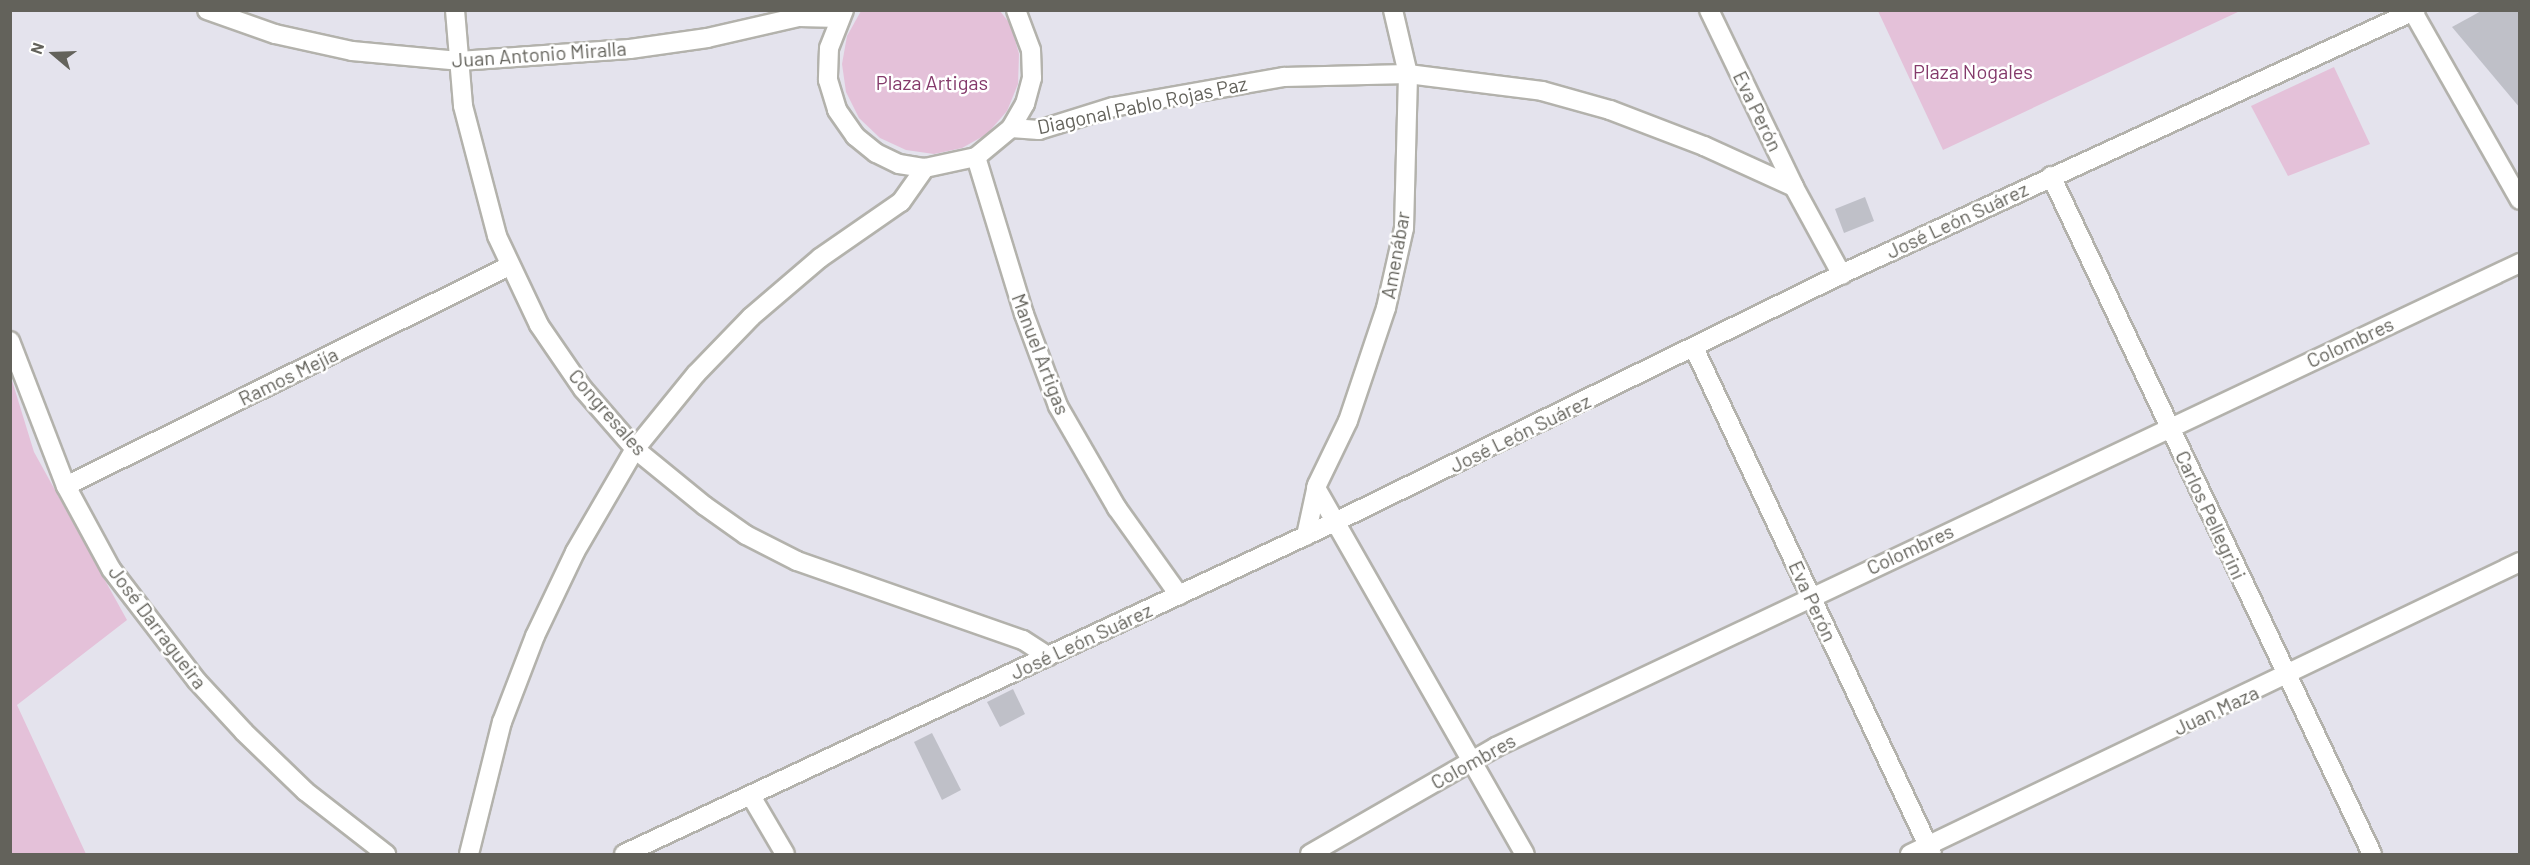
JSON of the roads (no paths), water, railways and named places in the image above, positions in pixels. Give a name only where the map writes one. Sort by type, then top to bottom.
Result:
[{"type":"street","name":"Juan Antonio Miralla","points":[[207,10],[275,34],[352,51],[459,61],[630,49],[706,38],[799,17],[841,14]]},
{"type":"street","name":"Congresales","points":[[455,10],[465,116],[497,236],[539,325],[576,380],[635,449],[705,506],[746,535],[797,561],[1023,640],[1048,656]]},
{"type":"street","points":[[841,14],[829,48],[828,80],[837,110],[855,136],[876,153],[899,164],[925,168],[976,157],[1011,128],[1025,104],[1032,78],[1031,50],[1016,10]]},
{"type":"street","name":"Amenábar","points":[[1306,536],[1316,488],[1348,421],[1386,308],[1404,228],[1408,74],[1393,10]]},
{"type":"street","name":"Eva Perón","points":[[1709,10],[1794,187],[1842,275]]},
{"type":"street","points":[[2414,11],[2520,200]]},
{"type":"street","name":"José León Suárez","points":[[624,855],[1306,536],[2051,176],[2414,11]]},
{"type":"street","name":"Diagonal Pablo Rojas Paz","points":[[1011,128],[1039,130],[1113,107],[1284,77],[1408,74],[1542,91],[1610,110],[1704,146],[1794,187]]},
{"type":"street","name":"Manuel Artigas","points":[[976,157],[1024,314],[1058,406],[1117,508],[1179,595]]},
{"type":"street","points":[[469,855],[502,722],[535,636],[575,552],[635,449],[696,374],[751,317],[820,258],[901,202],[925,168]]},
{"type":"street","name":"Carlos Pellegrini","points":[[2051,176],[2372,855]]},
{"type":"street","name":"Colombres","points":[[1310,855],[1470,761],[2169,426],[2520,263]]},
{"type":"street","name":"Ramos Mejía","points":[[66,486],[510,266]]},
{"type":"street","name":"José Darragueira","points":[[10,341],[66,486],[111,568],[197,681],[305,791],[386,855]]},
{"type":"street","name":"Eva Perón","points":[[1694,348],[1929,850]]},
{"type":"street","points":[[1316,488],[1333,523],[1525,855]]},
{"type":"street","name":"Juan Maza","points":[[1910,855],[1929,850],[2520,562]]},
{"type":"street","points":[[751,796],[785,855]]},
{"type":"park label","name":"Plaza Nogales","points":[[1973,71]]},
{"type":"park label","name":"Plaza Artigas","points":[[932,82]]}]
